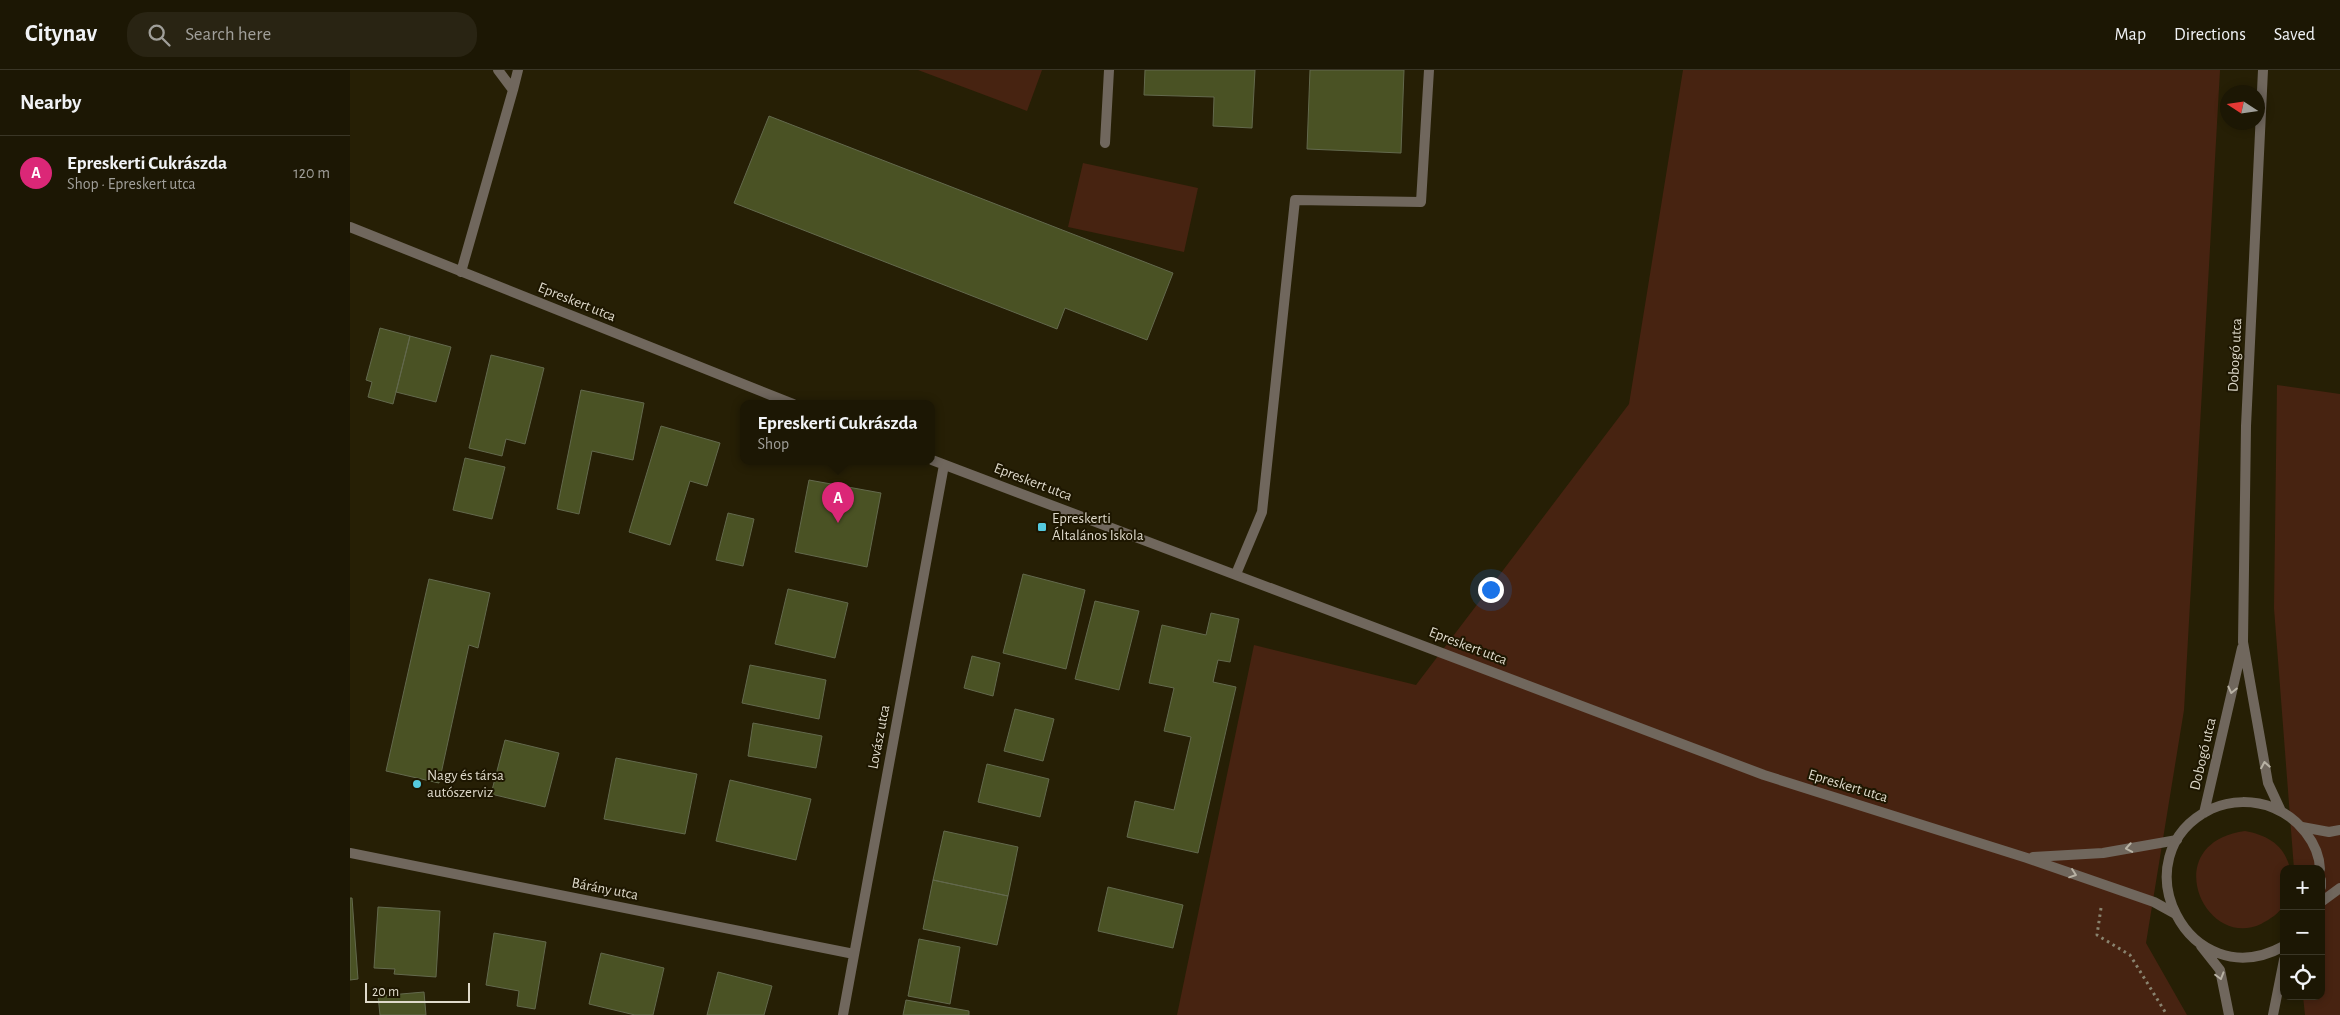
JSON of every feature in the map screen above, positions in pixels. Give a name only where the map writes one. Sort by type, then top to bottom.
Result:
[{"type":"street","points":[[498,70],[512,90]]},
{"type":"street","points":[[461,272],[518,70]]},
{"type":"street","points":[[1106,143],[1110,70]]},
{"type":"street","points":[[1236,574],[1262,512],[1295,200],[1421,202],[1429,70]]},
{"type":"street","name":"Dobogó utca","points":[[2263,70],[2246,426],[2243,642],[2268,783],[2281,811]]},
{"type":"street","name":"Epreskert utca","points":[[350,228],[783,400]]},
{"type":"street","name":"Epreskert utca","points":[[935,461],[1764,775],[2027,858],[2154,902],[2174,912]]},
{"type":"street","name":"Lovász utca","points":[[843,1015],[944,465]]},
{"type":"street","name":"Dobogó utca","points":[[2204,813],[2243,642]]},
{"type":"street","points":[[2229,1015],[2220,970],[2199,943],[2184,929],[2174,912],[2168,895],[2167,876],[2170,857],[2177,840],[2204,813],[2218,806],[2234,802],[2250,802],[2281,811],[2302,827],[2314,845],[2319,865]]},
{"type":"street","points":[[2302,827],[2329,832],[2340,830]]},
{"type":"street","name":"Epreskert utca","points":[[2027,858],[2103,853],[2177,840]]},
{"type":"street","name":"Bárány utca","points":[[350,853],[854,954]]},
{"type":"street","points":[[2325,899],[2340,888]]},
{"type":"street","points":[[2199,943],[2216,952],[2235,957],[2254,957],[2274,952],[2280,948]]},
{"type":"street","points":[[2273,1015],[2280,980]]},
{"type":"path","points":[[2104,884],[2097,935],[2130,955],[2167,1015]]},
{"type":"shaded area","points":[[918,70],[1042,70],[1027,111]]},
{"type":"shaded area","points":[[1683,70],[2220,70],[2184,710],[2146,943],[2187,1015],[1177,1015],[1254,645],[1416,685],[1629,404]]},
{"type":"shaded area","points":[[1083,163],[1198,188],[1184,252],[1068,227]]},
{"type":"shaded area","points":[[2277,385],[2340,394],[2340,1015],[2305,1015],[2303,1000],[2325,1000],[2325,865],[2294,865],[2274,608]]},
{"type":"shaded area","points":[[2245,831],[2261,835],[2274,842],[2288,861],[2289,865],[2280,865],[2280,911],[2261,924],[2240,928],[2222,923],[2208,910],[2199,892],[2196,873],[2202,854],[2218,840]]},
{"type":"building","points":[[1145,70],[1255,70],[1252,128],[1213,126],[1214,97],[1144,95]]},
{"type":"building","points":[[1310,70],[1404,70],[1401,153],[1307,149]]},
{"type":"building","points":[[769,116],[1173,273],[1147,340],[1065,308],[1057,329],[734,203]]},
{"type":"building","points":[[380,328],[410,336],[393,404],[368,397],[372,382],[366,380]]},
{"type":"building","points":[[410,336],[451,347],[436,402],[396,392]]},
{"type":"building","points":[[491,355],[544,368],[525,444],[506,439],[502,456],[469,448]]},
{"type":"building","points":[[581,390],[644,403],[633,460],[592,451],[579,514],[557,509]]},
{"type":"building","points":[[661,426],[720,443],[707,486],[690,481],[670,545],[629,532]]},
{"type":"building","points":[[465,458],[505,467],[492,519],[453,510]]},
{"type":"building","points":[[809,480],[881,493],[867,567],[795,552]]},
{"type":"building","points":[[728,513],[754,519],[743,566],[716,560]]},
{"type":"building","points":[[1023,574],[1085,590],[1066,669],[1003,653]]},
{"type":"building","points":[[429,579],[490,593],[478,648],[469,645],[439,783],[386,771]]},
{"type":"building","points":[[788,589],[848,603],[835,658],[775,644]]},
{"type":"building","points":[[1095,601],[1139,611],[1119,690],[1075,679]]},
{"type":"building","points":[[1211,613],[1239,619],[1230,662],[1218,660],[1213,682],[1236,687],[1198,853],[1127,837],[1135,801],[1174,810],[1191,737],[1164,731],[1174,688],[1149,683],[1162,625],[1206,635]]},
{"type":"building","points":[[972,656],[1000,663],[993,696],[964,688]]},
{"type":"building","points":[[750,665],[826,680],[819,719],[742,703]]},
{"type":"building","points":[[1015,709],[1054,719],[1043,761],[1004,751]]},
{"type":"building","points":[[753,723],[822,736],[816,768],[748,756]]},
{"type":"building","points":[[505,740],[559,753],[545,807],[491,794]]},
{"type":"building","points":[[616,758],[697,774],[685,834],[604,819]]},
{"type":"building","points":[[987,764],[1049,779],[1040,817],[978,802]]},
{"type":"building","points":[[730,780],[811,799],[796,860],[716,841]]},
{"type":"building","points":[[944,831],[1018,847],[1008,896],[933,880]]},
{"type":"building","points":[[933,880],[1008,896],[997,945],[923,929]]},
{"type":"building","points":[[1108,887],[1183,905],[1173,948],[1098,931]]},
{"type":"building","points":[[350,898],[352,898],[358,979],[350,980]]},
{"type":"building","points":[[378,907],[440,911],[436,977],[394,974],[395,969],[374,968]]},
{"type":"building","points":[[494,933],[546,942],[535,1009],[517,1006],[519,991],[486,985]]},
{"type":"building","points":[[919,939],[960,947],[950,1004],[908,996]]},
{"type":"building","points":[[601,953],[664,968],[653,1015],[635,1015],[589,1004]]},
{"type":"building","points":[[718,972],[772,986],[764,1015],[707,1015]]},
{"type":"building","points":[[424,992],[426,1015],[380,1015],[378,996]]},
{"type":"building","points":[[906,1000],[969,1011],[969,1015],[903,1015]]},
{"type":"place","name":"Epreskerti Cukrászda","points":[[838,523]]},
{"type":"place","name":"Epreskerti Általános Iskola","points":[[1042,527]]},
{"type":"place","name":"Nagy és társa autószerviz","points":[[417,784]]}]
